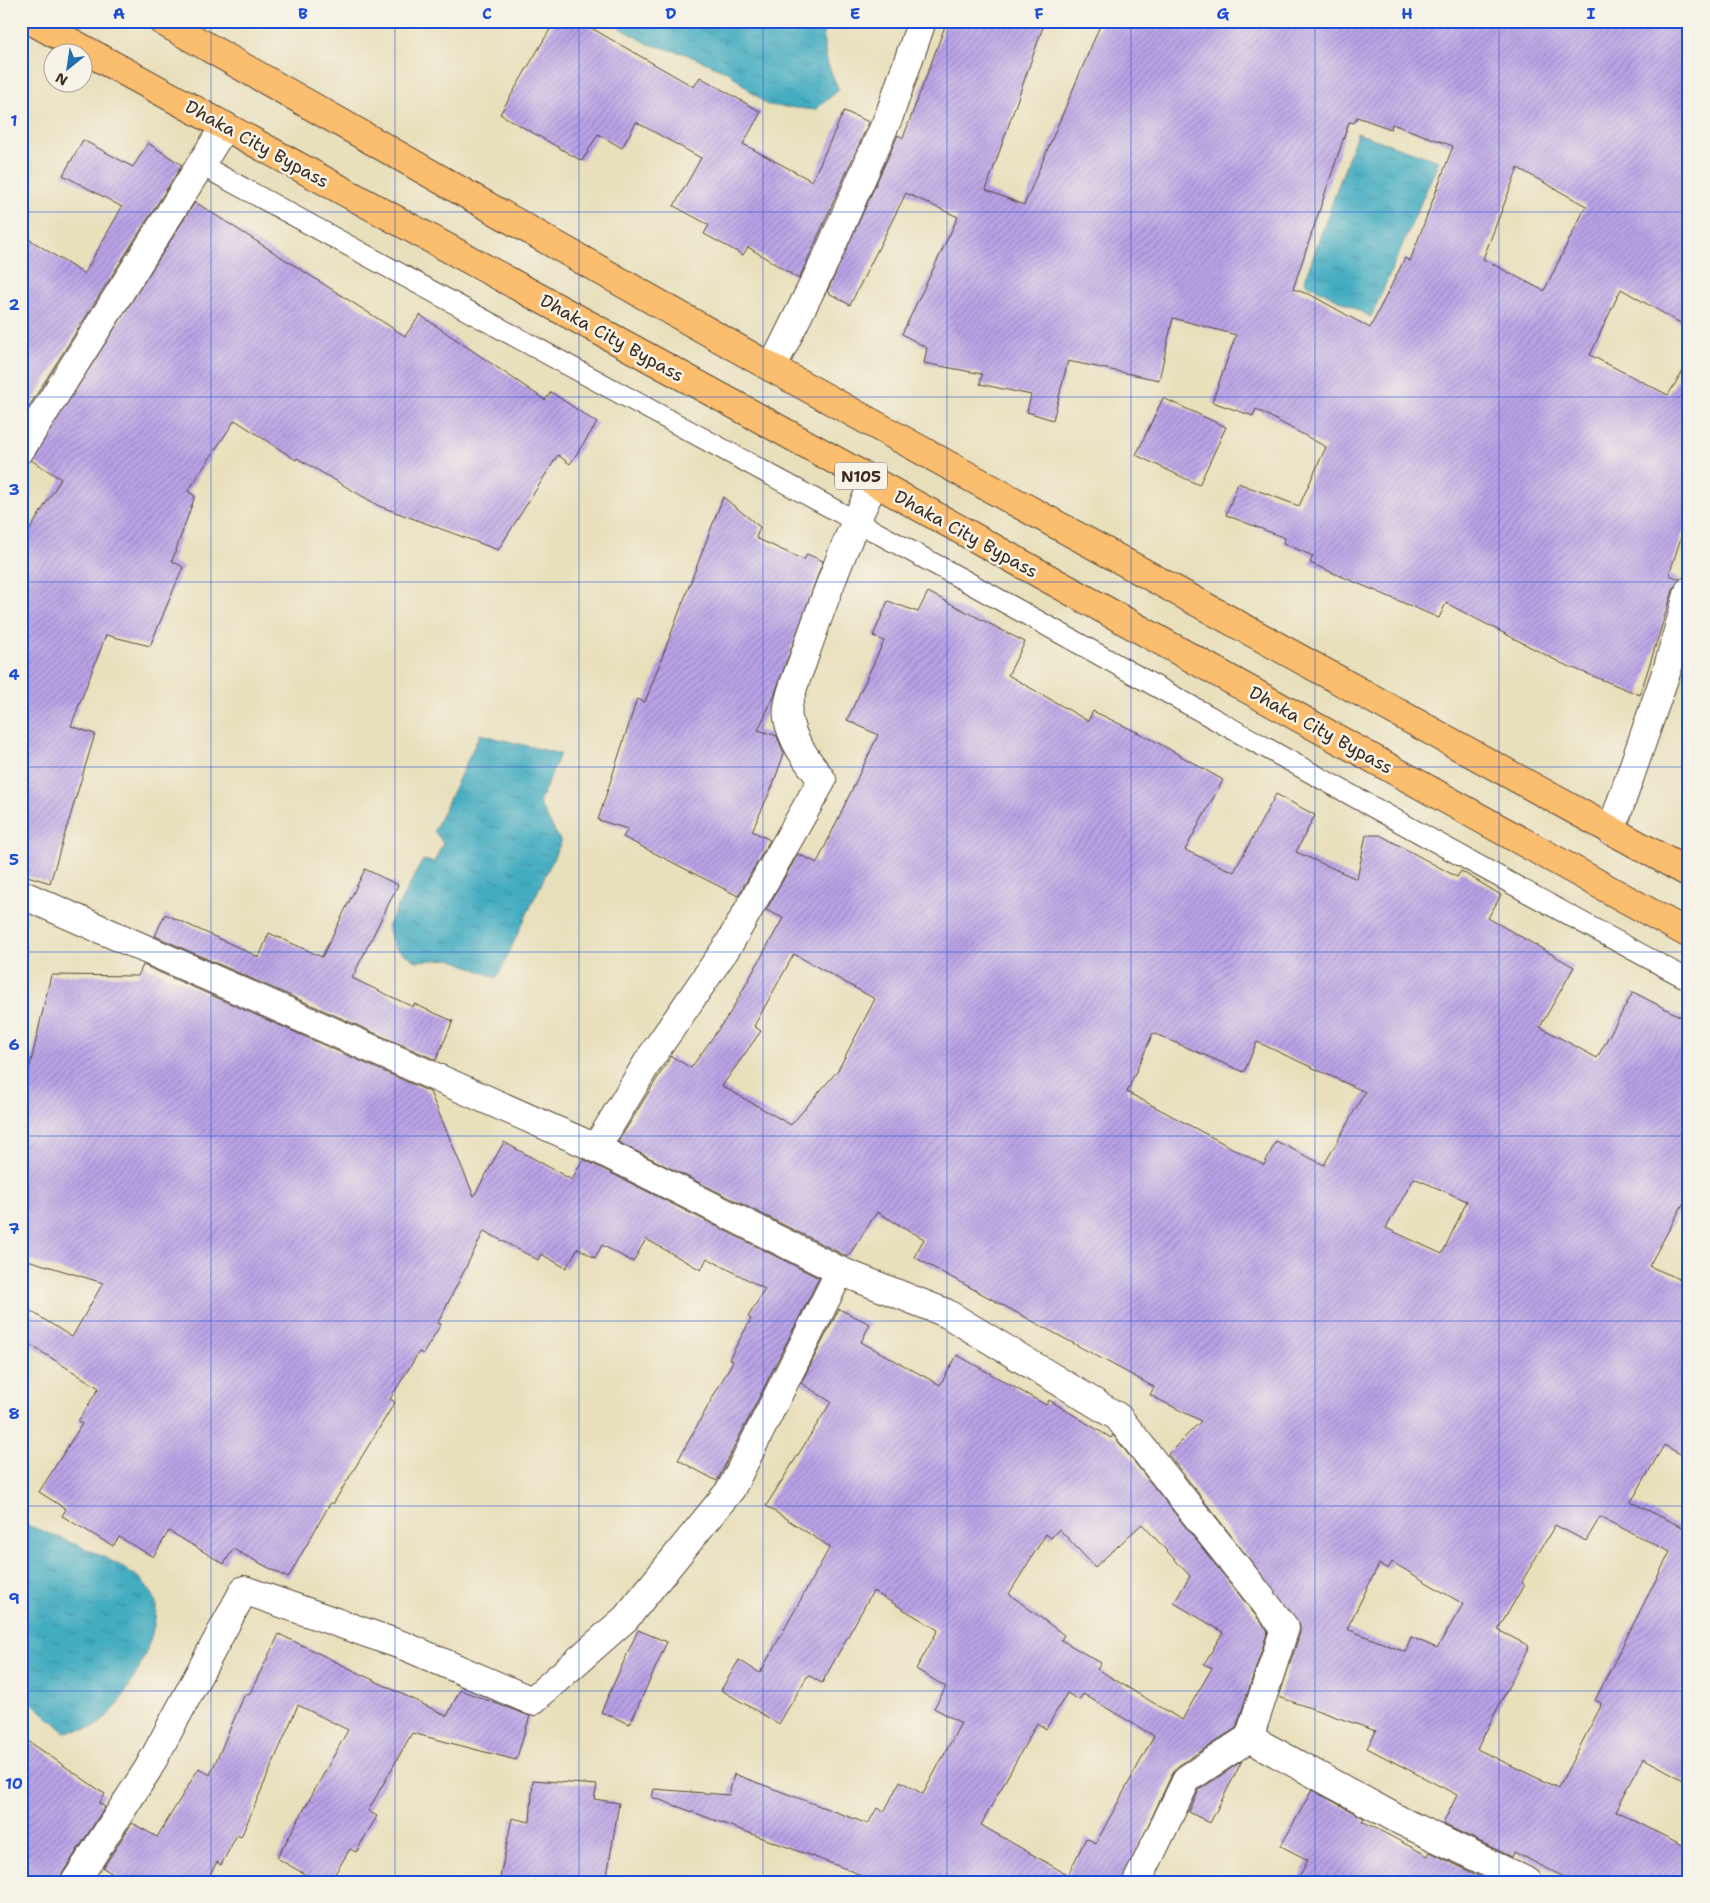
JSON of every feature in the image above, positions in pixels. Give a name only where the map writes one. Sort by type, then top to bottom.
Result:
[{"type":"highway","name":"Dhaka City Bypass","points":[[32,21],[750,413],[1689,934]]},
{"type":"highway","points":[[162,21],[772,368],[1689,873]]},
{"type":"street","points":[[772,368],[826,259],[889,116],[922,21]]},
{"type":"street","points":[[21,449],[225,126]]},
{"type":"street","points":[[596,1148],[649,1060],[729,944],[822,780],[794,740],[787,716],[796,680],[814,628],[856,522],[874,483]]},
{"type":"street","points":[[1611,830],[1668,667],[1689,591]]},
{"type":"street","points":[[21,894],[596,1148],[840,1271],[946,1313],[1118,1417],[1285,1628],[1250,1738],[1187,1779],[1137,1882]]},
{"type":"street","points":[[74,1882],[148,1769],[244,1590],[407,1647],[532,1701],[626,1618],[731,1489],[840,1271]]},
{"type":"street","points":[[1250,1738],[1403,1822],[1528,1882]]},
{"type":"lane","points":[[201,165],[856,522],[1482,870],[1689,980]]},
{"type":"water","points":[[611,21],[822,21],[826,60],[839,90],[815,110],[767,105],[728,72],[685,54],[649,44],[611,23]]},
{"type":"water","points":[[1357,133],[1439,161],[1371,317],[1304,282]]},
{"type":"water","points":[[480,734],[560,754],[539,803],[561,842],[497,978],[451,959],[416,961],[395,948],[387,926],[423,860],[434,862],[443,843],[434,831]]},
{"type":"water","points":[[24,1524],[89,1550],[124,1568],[137,1576],[145,1584],[155,1599],[155,1618],[152,1634],[138,1669],[120,1702],[99,1724],[92,1728],[65,1732],[21,1693],[21,1525]]},
{"type":"building","points":[[555,21],[579,21],[694,87],[700,77],[761,112],[743,144],[812,181],[844,111],[869,122],[799,279],[748,247],[743,255],[704,234],[709,225],[674,206],[701,158],[636,122],[622,148],[598,134],[582,161],[500,114]]},
{"type":"building","points":[[947,21],[1045,21],[986,190],[1024,205],[1102,21],[1689,21],[1689,328],[1621,289],[1590,355],[1668,395],[1689,361],[1689,513],[1669,575],[1680,579],[1674,587],[1640,695],[1563,664],[1446,603],[1439,618],[1310,563],[1313,556],[1283,543],[1285,538],[1226,515],[1238,483],[1299,506],[1326,447],[1256,409],[1253,416],[1212,402],[1236,335],[1173,318],[1159,380],[1068,361],[1053,420],[1027,412],[1031,395],[980,384],[982,374],[924,363],[927,348],[902,334],[958,217],[906,193],[850,305],[827,292],[898,135],[903,138]],"holes":[[[1357,117],[1391,129],[1392,124],[1453,146],[1410,261],[1405,258],[1370,328],[1311,295],[1293,289],[1349,122],[1354,123]],[[1518,168],[1586,206],[1544,291],[1483,259]]]},
{"type":"building","points":[[83,140],[133,167],[148,143],[182,165],[21,419],[21,234],[84,274],[122,207],[63,175]]},
{"type":"building","points":[[195,202],[405,336],[420,315],[545,400],[551,392],[597,423],[570,464],[558,455],[498,550],[379,506],[297,458],[296,460],[235,420],[188,491],[195,496],[172,561],[183,567],[150,646],[106,635],[71,726],[95,734],[50,883],[21,874],[21,544],[61,479],[31,460]]},
{"type":"building","points":[[1163,398],[1226,427],[1199,485],[1136,455]]},
{"type":"building","points":[[723,497],[760,527],[756,538],[804,560],[807,554],[823,561],[774,696],[758,730],[777,736],[784,753],[773,785],[752,831],[770,840],[738,896],[623,837],[628,829],[598,820],[637,699],[645,702]]},
{"type":"building","points":[[928,592],[1025,642],[1008,675],[1088,721],[1093,711],[1153,740],[1223,780],[1185,850],[1234,872],[1276,794],[1315,815],[1296,852],[1357,879],[1366,835],[1380,835],[1457,877],[1461,871],[1501,895],[1488,918],[1574,967],[1540,1027],[1597,1058],[1633,992],[1689,1021],[1689,1193],[1649,1266],[1689,1283],[1689,1459],[1664,1445],[1631,1502],[1682,1527],[1689,1514],[1689,1783],[1643,1758],[1616,1811],[1689,1849],[1689,1882],[1574,1882],[1514,1852],[1512,1857],[1443,1824],[1457,1795],[1367,1748],[1376,1731],[1279,1697],[1300,1633],[1300,1625],[1168,1454],[1201,1421],[1150,1395],[1154,1387],[914,1257],[924,1239],[877,1212],[848,1257],[618,1142],[671,1056],[691,1068],[730,1013],[783,918],[766,910],[798,854],[817,863],[878,735],[847,720],[884,641],[873,636],[888,601],[918,612]],"holes":[[[794,954],[875,999],[838,1070],[791,1125],[722,1086],[761,1031],[754,1026]],[[1153,1033],[1244,1072],[1257,1042],[1365,1092],[1324,1165],[1276,1141],[1264,1165],[1127,1092]],[[1414,1178],[1467,1201],[1442,1254],[1386,1228]],[[1600,1517],[1670,1552],[1595,1700],[1601,1703],[1600,1708],[1558,1788],[1477,1749],[1529,1646],[1498,1630],[1524,1585],[1521,1583],[1555,1525],[1586,1541]],[[1392,1562],[1463,1604],[1437,1648],[1411,1637],[1405,1652],[1347,1629],[1379,1564],[1388,1569]]]},
{"type":"building","points":[[365,869],[398,885],[352,978],[413,1007],[414,1004],[453,1021],[436,1060],[155,936],[165,914],[259,957],[269,933],[322,957]]},
{"type":"building","points":[[143,965],[430,1092],[474,1196],[504,1142],[572,1180],[583,1159],[819,1278],[717,1481],[678,1460],[733,1361],[729,1359],[751,1319],[748,1317],[765,1289],[707,1258],[701,1270],[646,1239],[633,1262],[602,1245],[595,1258],[578,1248],[566,1268],[541,1254],[538,1260],[484,1231],[438,1323],[441,1324],[423,1354],[419,1352],[390,1399],[395,1402],[333,1504],[331,1502],[288,1578],[233,1549],[224,1564],[169,1531],[153,1557],[119,1537],[113,1546],[62,1516],[66,1509],[39,1492],[82,1424],[78,1421],[99,1388],[21,1339],[21,1305],[72,1337],[103,1283],[21,1258],[21,1105],[51,975],[138,976]]},
{"type":"building","points":[[839,1309],[870,1324],[861,1342],[940,1385],[957,1355],[1046,1405],[1049,1400],[1111,1438],[1113,1435],[1268,1631],[1236,1728],[1178,1766],[1173,1772],[1122,1882],[872,1882],[852,1871],[652,1797],[654,1789],[729,1795],[734,1774],[868,1824],[877,1808],[884,1812],[900,1781],[923,1794],[961,1723],[934,1708],[946,1687],[916,1669],[938,1630],[873,1591],[822,1683],[808,1675],[779,1724],[721,1690],[739,1660],[760,1673],[830,1547],[766,1506],[831,1402],[801,1383]],"holes":[[[1142,1524],[1190,1576],[1174,1603],[1223,1632],[1204,1664],[1212,1668],[1182,1720],[1097,1669],[1101,1663],[1061,1640],[1064,1635],[1009,1594],[1046,1534],[1051,1538],[1059,1529],[1095,1567]],[[1067,1693],[1079,1700],[1083,1694],[1154,1736],[1096,1843],[1086,1838],[1068,1875],[981,1825],[1037,1723],[1046,1729]]]},
{"type":"building","points":[[638,1630],[667,1642],[630,1724],[601,1712]]},
{"type":"building","points":[[279,1634],[447,1716],[460,1690],[530,1716],[516,1760],[412,1733],[368,1811],[377,1816],[356,1852],[350,1849],[330,1882],[318,1882],[277,1858],[348,1730],[298,1705],[241,1837],[237,1835],[221,1865],[217,1862],[206,1882],[126,1882],[103,1868],[132,1823],[157,1837],[199,1768],[210,1775],[245,1694],[249,1695]]},
{"type":"building","points":[[21,1736],[105,1794],[99,1803],[105,1807],[62,1874],[59,1882],[21,1882]]},
{"type":"building","points":[[1242,1761],[1210,1823],[1189,1812],[1199,1790]]},
{"type":"building","points":[[533,1780],[597,1785],[594,1799],[619,1803],[606,1882],[499,1882],[512,1818],[530,1822]]},
{"type":"building","points":[[1312,1790],[1364,1818],[1362,1821],[1428,1856],[1430,1852],[1491,1882],[1296,1882],[1308,1860],[1281,1846]]}]
